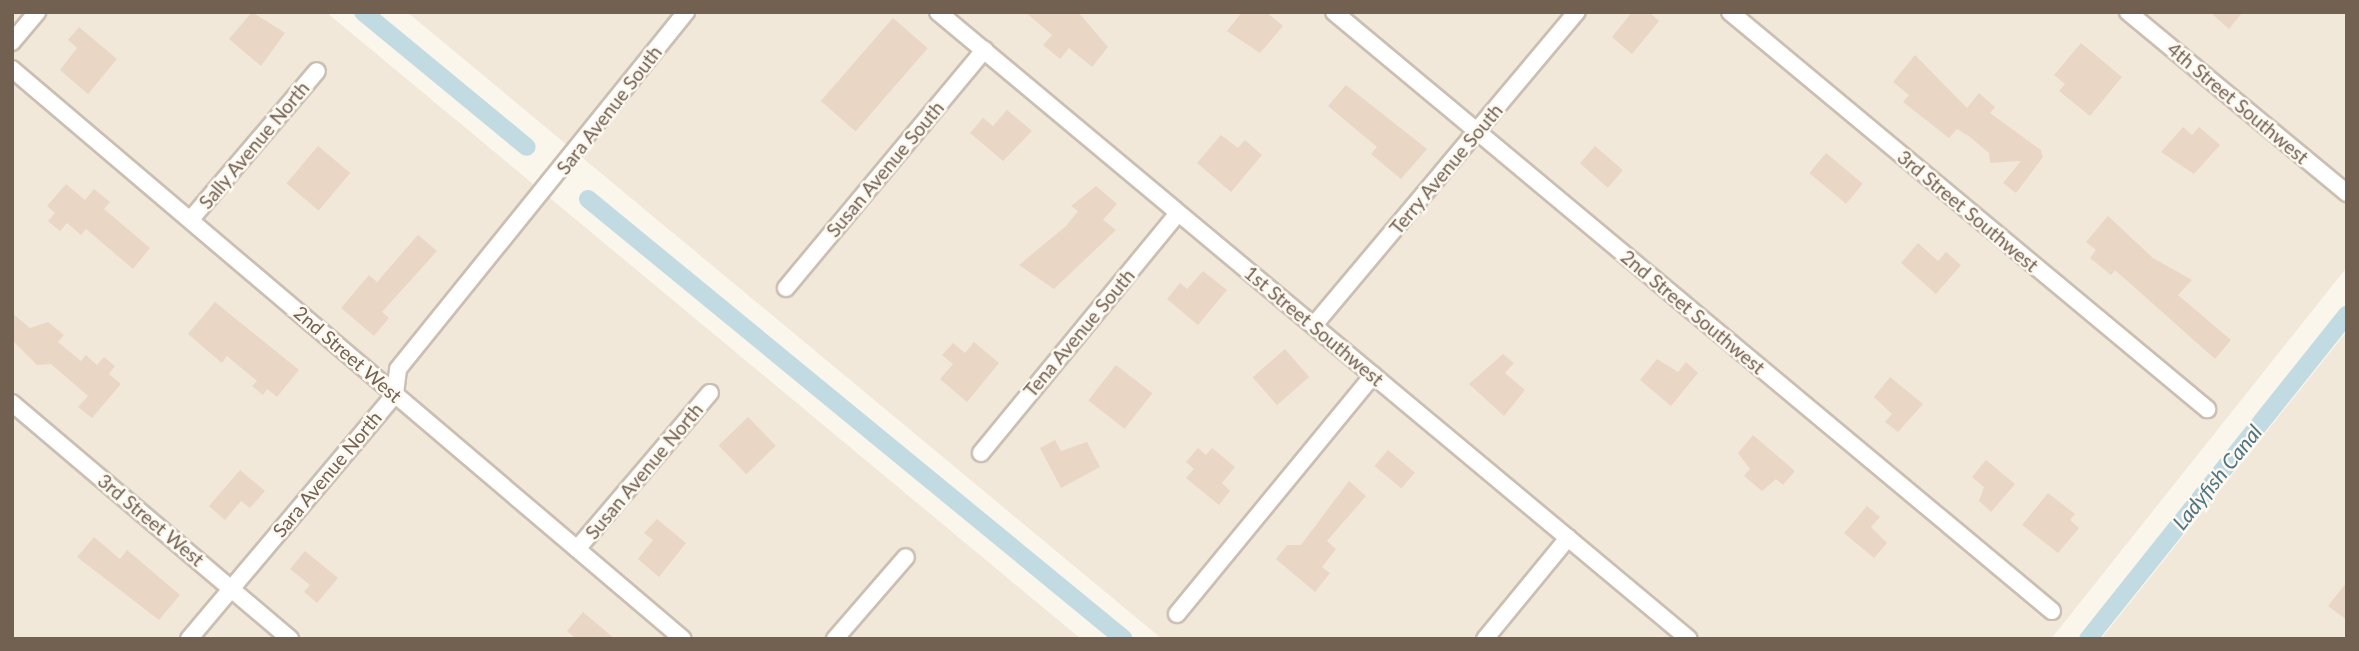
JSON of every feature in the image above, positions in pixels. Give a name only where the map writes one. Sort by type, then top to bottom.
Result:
[{"type":"street","points":[[12,42],[37,12]]},
{"type":"street","name":"Sara Avenue South","points":[[534,208],[686,12]]},
{"type":"street","name":"1st Street Southwest","points":[[938,12],[1689,639]]},
{"type":"street","name":"2nd Street Southwest","points":[[1334,12],[2052,611]]},
{"type":"street","name":"Terry Avenue South","points":[[1314,326],[1577,12]]},
{"type":"street","name":"3rd Street Southwest","points":[[1730,12],[2207,408]]},
{"type":"street","name":"4th Street Southwest","points":[[2128,12],[2347,193]]},
{"type":"street","name":"Susan Avenue South","points":[[786,288],[984,50]]},
{"type":"street","name":"2nd Street West","points":[[12,69],[683,639]]},
{"type":"street","name":"Sally Avenue North","points":[[191,219],[317,71]]},
{"type":"street","name":"Sara Avenue North","points":[[189,639],[395,394],[398,369],[534,208]]},
{"type":"street","name":"Tena Avenue South","points":[[981,453],[1178,214]]},
{"type":"street","points":[[1177,614],[1373,375]]},
{"type":"street","name":"Susan Avenue North","points":[[577,549],[710,393]]},
{"type":"street","name":"3rd Street West","points":[[12,403],[290,639]]},
{"type":"street","points":[[1485,639],[1568,538]]},
{"type":"street","points":[[835,639],[906,557]]},
{"type":"shaded area","points":[[12,12],[326,12],[1081,639],[12,639]]},
{"type":"shaded area","points":[[407,12],[2347,12],[2347,267],[2051,639],[1162,639]]},
{"type":"shaded area","points":[[2347,331],[2347,639],[2101,639]]},
{"type":"building","points":[[252,12],[285,33],[261,66],[229,39]]},
{"type":"building","points":[[1025,12],[1078,12],[1108,47],[1092,67],[1069,48],[1060,59],[1043,45],[1052,35]]},
{"type":"building","points":[[1242,12],[1266,12],[1283,26],[1260,53],[1227,31]]},
{"type":"building","points":[[1632,12],[1649,12],[1659,21],[1632,54],[1612,37]]},
{"type":"building","points":[[2210,12],[2243,12],[2229,29]]},
{"type":"building","points":[[893,18],[928,48],[856,131],[821,101]]},
{"type":"building","points":[[79,27],[117,59],[88,94],[60,70],[77,48],[68,40]]},
{"type":"building","points":[[2081,43],[2122,77],[2090,116],[2059,91],[2065,84],[2054,75]]},
{"type":"building","points":[[1915,55],[1967,108],[1979,93],[1995,107],[1990,113],[2041,150],[2043,157],[2016,193],[2003,183],[2021,161],[1990,163],[1989,153],[1970,137],[1957,129],[1949,138],[1903,102],[1909,95],[1893,82]]},
{"type":"building","points":[[1346,85],[1427,149],[1401,179],[1371,154],[1377,147],[1328,106]]},
{"type":"building","points":[[1007,110],[1032,131],[1003,161],[970,133],[983,118],[993,126]]},
{"type":"building","points":[[2183,127],[2192,135],[2199,127],[2220,145],[2194,174],[2161,152]]},
{"type":"building","points":[[1221,135],[1238,148],[1245,140],[1262,155],[1231,192],[1197,163]]},
{"type":"building","points":[[318,146],[350,173],[319,211],[287,184]]},
{"type":"building","points":[[1595,146],[1623,170],[1608,188],[1580,163]]},
{"type":"building","points":[[1826,153],[1863,184],[1846,204],[1809,173]]},
{"type":"building","points":[[66,184],[85,200],[94,189],[110,202],[104,209],[150,248],[133,269],[86,229],[81,235],[67,223],[60,231],[48,221],[55,213],[47,206]]},
{"type":"building","points":[[1096,186],[1117,204],[1103,220],[1116,230],[1054,289],[1019,265],[1066,226],[1078,211],[1071,206]]},
{"type":"building","points":[[2108,216],[2153,258],[2192,280],[2178,295],[2231,340],[2215,359],[2115,270],[2111,275],[2090,258],[2096,250],[2086,242]]},
{"type":"building","points":[[418,235],[437,251],[382,312],[389,318],[374,336],[341,308],[369,275],[377,282]]},
{"type":"building","points":[[1918,243],[1938,261],[1946,252],[1961,265],[1936,294],[1901,263]]},
{"type":"building","points":[[1203,271],[1227,290],[1198,325],[1167,299],[1180,283],[1187,289]]},
{"type":"building","points":[[215,302],[299,370],[277,397],[267,389],[263,395],[252,386],[257,381],[227,356],[222,363],[188,334]]},
{"type":"building","points":[[12,313],[30,328],[48,322],[64,335],[58,342],[81,361],[86,355],[97,365],[104,357],[115,366],[109,374],[121,384],[92,418],[78,407],[88,396],[51,364],[37,365],[12,340]]},
{"type":"building","points":[[974,342],[999,363],[967,402],[940,379],[953,364],[942,355],[953,343],[965,353]]},
{"type":"building","points":[[1285,349],[1309,377],[1277,405],[1253,377]]},
{"type":"building","points":[[1503,354],[1514,363],[1505,373],[1525,390],[1504,416],[1469,384]]},
{"type":"building","points":[[1657,359],[1678,372],[1686,362],[1698,373],[1671,406],[1640,380]]},
{"type":"building","points":[[1116,365],[1152,393],[1125,429],[1088,400]]},
{"type":"building","points":[[1890,377],[1923,404],[1898,432],[1885,422],[1892,414],[1874,397]]},
{"type":"building","points":[[748,417],[776,446],[746,474],[719,445]]},
{"type":"building","points":[[1753,435],[1795,471],[1783,485],[1776,479],[1762,491],[1744,476],[1750,469],[1738,453]]},
{"type":"building","points":[[1055,440],[1061,451],[1087,442],[1100,467],[1061,488],[1040,448]]},
{"type":"building","points":[[1198,448],[1206,455],[1212,448],[1235,467],[1222,483],[1230,491],[1219,505],[1186,478],[1194,469],[1186,462]]},
{"type":"building","points":[[1388,450],[1415,472],[1401,489],[1375,466]]},
{"type":"building","points":[[1986,460],[2015,484],[1991,512],[1979,501],[1984,487],[1972,477]]},
{"type":"building","points":[[240,470],[265,491],[250,508],[241,501],[225,520],[209,506]]},
{"type":"building","points":[[1349,481],[1366,496],[1327,541],[1336,549],[1322,567],[1330,573],[1315,592],[1276,559],[1287,545],[1301,545]]},
{"type":"building","points":[[2048,493],[2075,514],[2070,520],[2079,528],[2058,553],[2022,525]]},
{"type":"building","points":[[1867,506],[1880,517],[1871,527],[1887,543],[1874,558],[1844,533]]},
{"type":"building","points":[[657,519],[686,543],[659,577],[638,559],[653,540],[644,533]]},
{"type":"building","points":[[94,537],[120,559],[127,550],[180,595],[159,620],[77,557]]},
{"type":"building","points":[[305,551],[338,578],[317,603],[304,592],[310,585],[290,569]]},
{"type":"building","points":[[2347,582],[2347,620],[2328,606]]},
{"type":"building","points":[[583,612],[615,639],[576,639],[567,631]]},
{"type":"waterway","points":[[363,12],[527,147]]},
{"type":"waterway","points":[[588,199],[1124,639]]},
{"type":"waterway","name":"Ladyfish Canal","points":[[2088,639],[2347,315]]}]
